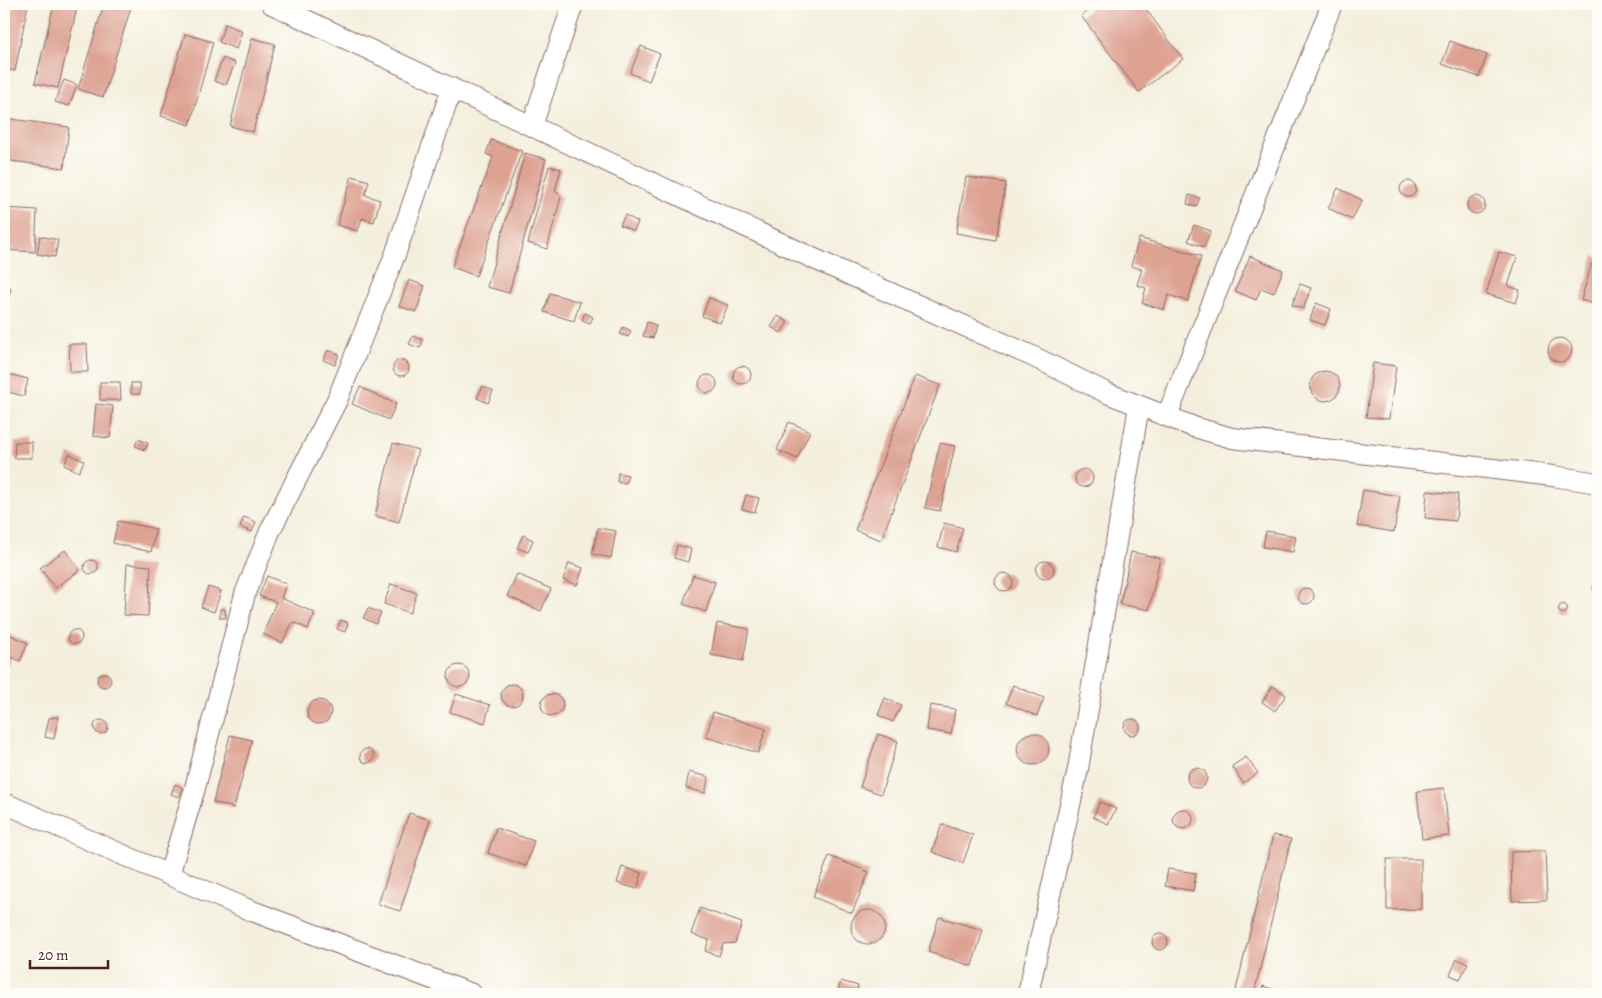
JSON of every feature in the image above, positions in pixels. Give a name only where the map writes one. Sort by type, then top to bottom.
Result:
[{"type":"street","points":[[272,4],[821,262],[1139,406],[1232,438],[1598,483]]},
{"type":"street","points":[[532,126],[573,4]]},
{"type":"street","points":[[1168,416],[1332,4]]},
{"type":"street","points":[[169,875],[196,788],[245,594],[270,531],[337,400],[395,255],[452,88]]},
{"type":"street","points":[[1028,994],[1078,769],[1139,406]]},
{"type":"street","points":[[4,803],[246,909],[472,994]]},
{"type":"building","points":[[4,4],[28,4],[15,71],[4,69]]},
{"type":"building","points":[[54,4],[78,4],[58,88],[35,83]]},
{"type":"building","points":[[104,4],[132,4],[103,97],[78,89]]},
{"type":"building","points":[[359,4],[378,4],[375,10]]},
{"type":"building","points":[[1097,4],[1142,4],[1183,59],[1139,92],[1081,16]]},
{"type":"building","points":[[225,24],[242,31],[236,49],[219,42]]},
{"type":"building","points":[[185,34],[213,42],[190,125],[161,116]]},
{"type":"building","points":[[252,38],[275,44],[253,132],[230,126]]},
{"type":"building","points":[[1450,41],[1487,55],[1479,77],[1442,64]]},
{"type":"building","points":[[641,46],[660,54],[649,81],[630,73]]},
{"type":"building","points":[[223,58],[235,63],[226,85],[214,81]]},
{"type":"building","points":[[64,80],[77,85],[69,106],[55,102]]},
{"type":"building","points":[[4,118],[69,127],[64,168],[4,160]]},
{"type":"building","points":[[491,140],[522,151],[476,276],[452,267],[493,157],[486,154]]},
{"type":"building","points":[[525,153],[546,159],[509,293],[487,287]]},
{"type":"building","points":[[549,166],[561,169],[555,190],[561,197],[547,249],[528,243]]},
{"type":"building","points":[[352,176],[369,181],[365,195],[380,200],[374,222],[362,218],[358,231],[337,225]]},
{"type":"building","points":[[966,177],[1006,183],[996,240],[956,233]]},
{"type":"building","points":[[1408,181],[1414,183],[1416,189],[1414,195],[1408,197],[1402,195],[1400,189],[1402,183]]},
{"type":"building","points":[[1338,188],[1362,200],[1352,220],[1328,208]]},
{"type":"building","points":[[1189,195],[1200,198],[1196,207],[1187,204]]},
{"type":"building","points":[[1476,196],[1482,199],[1485,205],[1482,211],[1476,214],[1470,211],[1467,205],[1470,199]]},
{"type":"building","points":[[4,208],[37,210],[35,252],[4,250]]},
{"type":"building","points":[[625,215],[638,222],[634,231],[620,225]]},
{"type":"building","points":[[1194,225],[1211,231],[1204,247],[1188,241]]},
{"type":"building","points":[[40,236],[58,240],[55,257],[37,254]]},
{"type":"building","points":[[1139,238],[1201,256],[1188,301],[1168,295],[1164,310],[1142,303],[1146,288],[1137,285],[1142,269],[1131,266]]},
{"type":"building","points":[[1499,252],[1517,257],[1508,286],[1520,290],[1516,303],[1486,294]]},
{"type":"building","points":[[1250,256],[1283,270],[1274,293],[1261,288],[1256,300],[1235,291]]},
{"type":"building","points":[[1594,256],[1598,257],[1598,305],[1581,300]]},
{"type":"building","points":[[409,280],[425,286],[416,312],[399,306]]},
{"type":"building","points":[[1300,284],[1311,288],[1303,309],[1292,305]]},
{"type":"building","points":[[4,285],[11,289],[8,296],[4,294]]},
{"type":"building","points":[[550,293],[580,302],[574,321],[544,312]]},
{"type":"building","points":[[709,298],[728,305],[720,323],[702,316]]},
{"type":"building","points":[[1316,303],[1331,309],[1325,325],[1310,320]]},
{"type":"building","points":[[585,313],[593,317],[590,323],[582,320]]},
{"type":"building","points":[[778,316],[788,322],[781,333],[771,327]]},
{"type":"building","points":[[647,322],[656,325],[653,338],[643,336]]},
{"type":"building","points":[[623,327],[631,331],[628,337],[620,334]]},
{"type":"building","points":[[413,336],[423,340],[420,348],[409,344]]},
{"type":"building","points":[[1560,338],[1569,341],[1572,350],[1569,359],[1560,362],[1551,359],[1548,350],[1551,341]]},
{"type":"building","points":[[69,344],[87,344],[88,372],[70,372]]},
{"type":"building","points":[[328,350],[339,354],[335,365],[323,360]]},
{"type":"building","points":[[401,360],[407,362],[409,368],[407,374],[401,376],[395,374],[393,368],[395,362]]},
{"type":"building","points":[[1373,363],[1396,366],[1389,419],[1366,417]]},
{"type":"building","points":[[738,366],[746,366],[751,371],[749,382],[738,384],[733,379],[733,371]]},
{"type":"building","points":[[1325,371],[1331,372],[1339,380],[1339,392],[1331,400],[1325,401],[1319,400],[1311,392],[1310,386],[1311,380],[1319,372]]},
{"type":"building","points":[[4,373],[28,379],[24,396],[4,391]]},
{"type":"building","points":[[704,375],[712,375],[717,380],[715,391],[704,393],[699,388],[699,380]]},
{"type":"building","points":[[915,376],[940,385],[881,540],[855,530]]},
{"type":"building","points":[[100,382],[120,382],[121,400],[100,400]]},
{"type":"building","points":[[131,383],[140,383],[140,394],[131,394]]},
{"type":"building","points":[[483,386],[493,391],[488,403],[477,398]]},
{"type":"building","points":[[360,387],[396,404],[389,420],[352,404]]},
{"type":"building","points":[[96,404],[113,406],[110,438],[93,436]]},
{"type":"building","points":[[789,422],[810,431],[797,459],[777,450]]},
{"type":"building","points":[[138,439],[148,443],[145,450],[135,446]]},
{"type":"building","points":[[15,442],[32,442],[32,458],[14,458]]},
{"type":"building","points":[[393,443],[418,450],[399,522],[375,516]]},
{"type":"building","points":[[940,443],[955,446],[940,511],[925,508]]},
{"type":"building","points":[[69,454],[84,461],[79,472],[64,465]]},
{"type":"building","points":[[1080,469],[1088,469],[1093,474],[1091,485],[1080,487],[1075,482],[1075,474]]},
{"type":"building","points":[[618,473],[628,475],[626,483],[617,482]]},
{"type":"building","points":[[1363,490],[1400,496],[1394,532],[1357,526]]},
{"type":"building","points":[[1427,491],[1458,494],[1456,521],[1425,518]]},
{"type":"building","points":[[746,495],[759,498],[755,512],[742,509]]},
{"type":"building","points":[[244,517],[256,522],[252,532],[240,527]]},
{"type":"building","points":[[118,521],[156,529],[151,552],[113,543]]},
{"type":"building","points":[[944,523],[963,528],[956,552],[938,547]]},
{"type":"building","points":[[598,528],[616,531],[611,558],[592,554]]},
{"type":"building","points":[[1266,531],[1296,536],[1293,552],[1263,547]]},
{"type":"building","points":[[523,535],[533,540],[528,552],[517,548]]},
{"type":"building","points":[[677,545],[691,549],[688,562],[674,558]]},
{"type":"building","points":[[65,550],[80,570],[55,588],[40,568]]},
{"type":"building","points":[[1131,552],[1160,558],[1149,610],[1120,604]]},
{"type":"building","points":[[91,560],[96,562],[98,567],[96,572],[91,574],[86,572],[84,567],[86,562]]},
{"type":"building","points":[[1041,561],[1049,561],[1054,566],[1052,577],[1041,579],[1036,574],[1036,566]]},
{"type":"building","points":[[569,563],[583,568],[577,585],[563,580]]},
{"type":"building","points":[[127,564],[151,566],[148,616],[124,615]]},
{"type":"building","points":[[1000,573],[1008,573],[1013,578],[1011,589],[1000,591],[995,586],[995,578]]},
{"type":"building","points":[[517,574],[551,589],[541,611],[507,596]]},
{"type":"building","points":[[693,575],[715,582],[706,612],[683,604]]},
{"type":"building","points":[[267,576],[286,584],[281,598],[315,613],[308,629],[293,622],[282,643],[263,634],[276,602],[259,596]]},
{"type":"building","points":[[1598,582],[1598,594],[1594,592],[1593,587]]},
{"type":"building","points":[[391,584],[417,593],[410,613],[384,604]]},
{"type":"building","points":[[208,587],[221,591],[214,612],[201,607]]},
{"type":"building","points":[[1303,588],[1309,588],[1314,593],[1312,602],[1303,604],[1298,599],[1298,593]]},
{"type":"building","points":[[1563,605],[1567,609],[1563,613],[1559,609]]},
{"type":"building","points":[[368,608],[381,613],[376,624],[363,618]]},
{"type":"building","points":[[220,609],[225,609],[226,618],[220,618]]},
{"type":"building","points":[[341,620],[348,623],[345,632],[337,629]]},
{"type":"building","points":[[717,623],[749,629],[743,661],[711,655]]},
{"type":"building","points":[[75,630],[80,632],[82,637],[80,642],[75,644],[70,642],[68,637],[70,632]]},
{"type":"building","points":[[4,632],[28,643],[20,661],[11,657],[4,672]]},
{"type":"building","points":[[459,665],[467,668],[470,676],[467,684],[459,687],[451,684],[448,676],[451,668]]},
{"type":"building","points":[[104,673],[109,675],[111,680],[109,685],[104,687],[99,685],[97,680],[99,675]]},
{"type":"building","points":[[512,684],[520,687],[523,695],[520,703],[512,706],[504,703],[501,695],[504,687]]},
{"type":"building","points":[[1013,685],[1044,698],[1037,716],[1006,703]]},
{"type":"building","points":[[1273,686],[1286,695],[1275,711],[1262,702]]},
{"type":"building","points":[[456,694],[490,705],[485,723],[450,712]]},
{"type":"building","points":[[552,694],[560,697],[563,705],[560,713],[552,716],[544,713],[541,705],[544,697]]},
{"type":"building","points":[[885,698],[901,705],[893,722],[878,715]]},
{"type":"building","points":[[319,700],[324,701],[330,707],[330,717],[324,723],[319,724],[314,723],[308,717],[307,712],[308,707],[314,701]]},
{"type":"building","points":[[930,705],[955,709],[951,734],[927,730]]},
{"type":"building","points":[[713,712],[766,729],[758,753],[706,737]]},
{"type":"building","points":[[58,717],[54,739],[45,737],[49,718]]},
{"type":"building","points":[[1129,719],[1135,719],[1140,724],[1138,733],[1129,735],[1124,730],[1124,724]]},
{"type":"building","points":[[101,720],[106,722],[108,727],[106,732],[101,734],[96,732],[94,727],[96,722]]},
{"type":"building","points":[[1033,733],[1044,738],[1049,749],[1044,760],[1033,765],[1022,760],[1017,749],[1022,738]]},
{"type":"building","points":[[878,734],[898,741],[881,794],[860,787]]},
{"type":"building","points":[[230,735],[252,740],[234,808],[213,802]]},
{"type":"building","points":[[367,749],[372,751],[374,756],[372,761],[367,763],[362,761],[360,756],[362,751]]},
{"type":"building","points":[[1246,757],[1258,773],[1243,783],[1232,766]]},
{"type":"building","points":[[1197,768],[1204,771],[1207,778],[1204,785],[1197,788],[1190,785],[1187,778],[1190,771]]},
{"type":"building","points":[[689,772],[709,777],[705,793],[686,788]]},
{"type":"building","points":[[175,784],[183,788],[179,797],[171,794]]},
{"type":"building","points":[[1444,788],[1449,836],[1422,839],[1417,791]]},
{"type":"building","points":[[1100,802],[1116,809],[1108,824],[1093,817]]},
{"type":"building","points":[[1183,809],[1190,812],[1193,819],[1190,826],[1183,829],[1176,826],[1173,819],[1176,812]]},
{"type":"building","points":[[409,813],[430,820],[400,911],[378,904]]},
{"type":"building","points":[[942,824],[973,835],[963,863],[932,852]]},
{"type":"building","points":[[496,828],[534,841],[526,866],[488,853]]},
{"type":"building","points":[[1273,835],[1291,839],[1254,994],[1235,994]]},
{"type":"building","points":[[1545,851],[1547,900],[1512,901],[1511,852]]},
{"type":"building","points":[[829,856],[869,872],[852,913],[813,897]]},
{"type":"building","points":[[1387,859],[1421,859],[1421,909],[1387,910]]},
{"type":"building","points":[[622,867],[642,873],[637,889],[617,883]]},
{"type":"building","points":[[1168,869],[1196,873],[1193,891],[1165,886]]},
{"type":"building","points":[[700,908],[742,923],[735,943],[723,944],[719,956],[705,951],[709,940],[691,934]]},
{"type":"building","points":[[868,910],[880,915],[885,927],[880,939],[868,944],[856,939],[851,927],[856,915]]},
{"type":"building","points":[[939,917],[983,930],[972,966],[928,952]]},
{"type":"building","points":[[1160,934],[1166,936],[1168,942],[1166,948],[1160,950],[1154,948],[1152,942],[1154,936]]},
{"type":"building","points":[[1457,959],[1468,963],[1460,979],[1450,975]]},
{"type":"building","points":[[841,981],[858,986],[856,994],[837,994]]},
{"type":"building","points":[[1263,986],[1278,991],[1277,994],[1260,994]]}]
